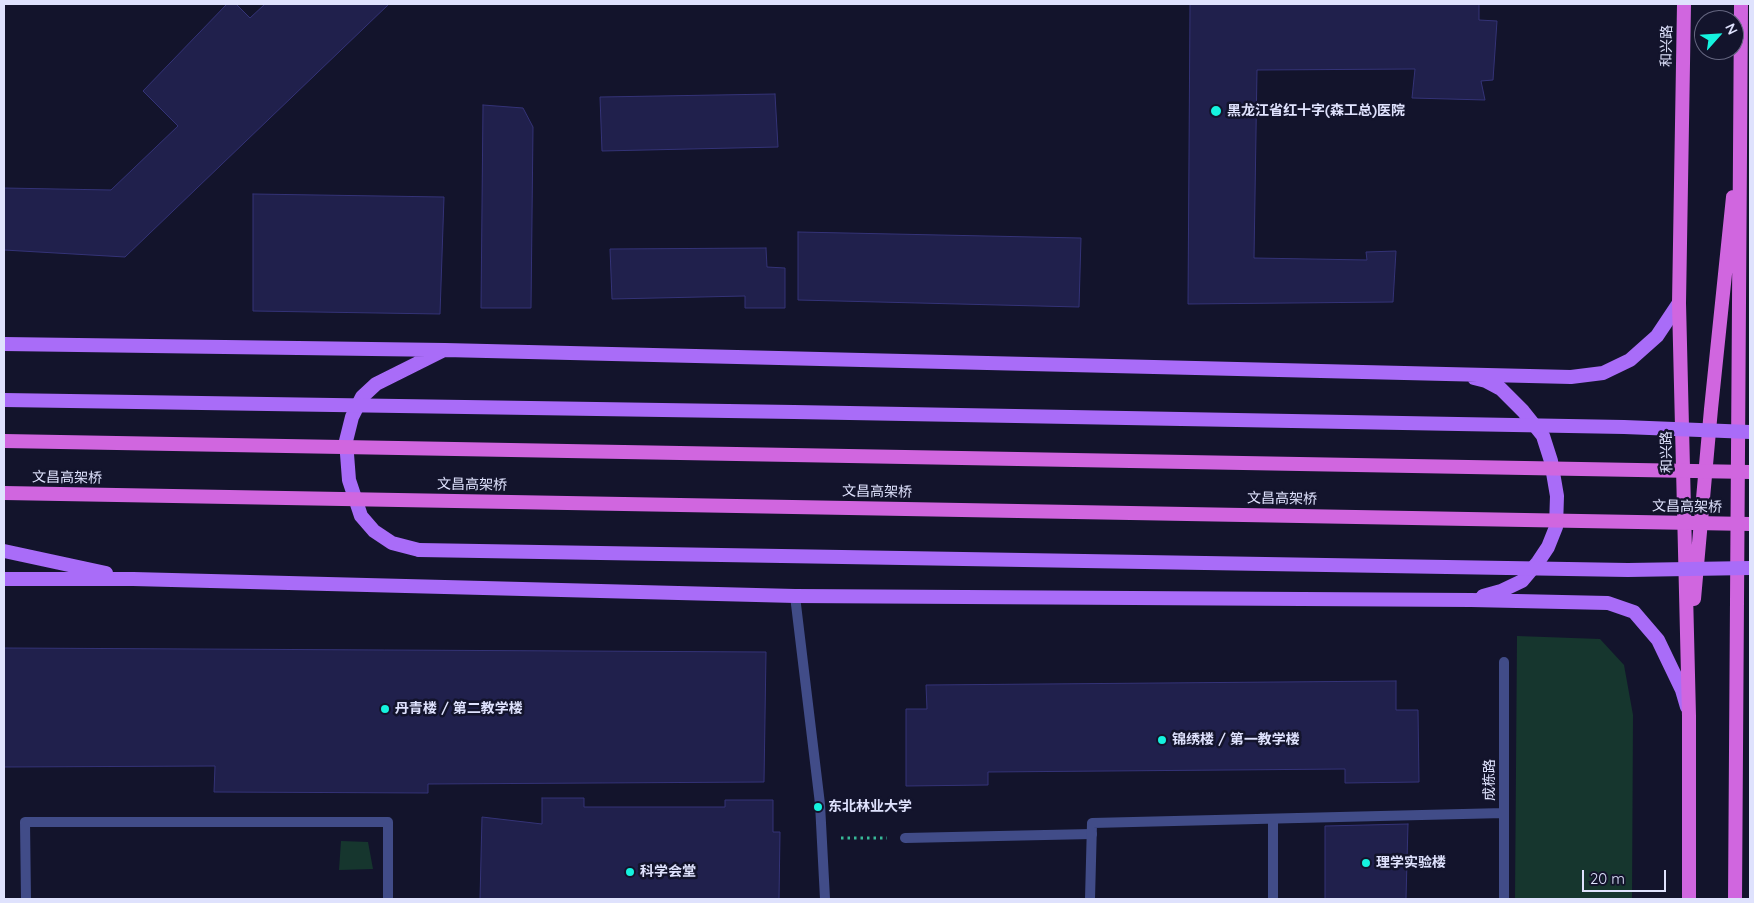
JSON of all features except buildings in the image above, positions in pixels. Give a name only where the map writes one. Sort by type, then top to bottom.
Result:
[{"type":"highway","name":"和兴路","points":[[1684,4],[1679,303],[1689,716],[1689,899]]},
{"type":"highway","points":[[1735,899],[1735,684],[1742,117],[1741,4]]},
{"type":"highway","points":[[1688,666],[1718,337],[1742,117]]},
{"type":"highway","points":[[4,441],[1750,472]]},
{"type":"highway","name":"文昌高架桥","points":[[4,493],[1750,524]]},
{"type":"main road","points":[[4,344],[445,350],[1571,376],[1603,373],[1630,360],[1657,336],[1679,303]]},
{"type":"main road","points":[[445,350],[376,384],[362,397],[352,417],[346,441],[349,480],[361,516],[374,531],[392,543],[419,550],[1618,570],[1750,568]]},
{"type":"main road","points":[[1458,374],[1486,381],[1501,389],[1523,411],[1543,436],[1551,461],[1557,496],[1556,527],[1548,548],[1538,562],[1522,581],[1502,591],[1470,600]]},
{"type":"main road","points":[[4,400],[1614,427],[1750,432]]},
{"type":"main road","points":[[4,551],[133,579]]},
{"type":"main road","points":[[4,578],[133,579],[795,596],[1470,600],[1608,603],[1634,612],[1661,646],[1682,690],[1689,716]]},
{"type":"street","points":[[795,596],[820,804],[825,899]]},
{"type":"street","name":"成栋路","points":[[1504,662],[1504,899]]},
{"type":"street","points":[[1090,899],[1092,822],[1504,813]]},
{"type":"street","points":[[1273,899],[1274,819]]},
{"type":"street","points":[[26,899],[25,822],[388,822],[388,899]]},
{"type":"street","points":[[905,838],[1092,834]]},
{"type":"path","points":[[822,838],[905,838]]},
{"type":"green space","points":[[1517,636],[1600,639],[1624,665],[1633,715],[1632,899],[1515,899]]},
{"type":"green space","points":[[341,841],[368,842],[373,869],[339,870]]},
{"type":"place","name":"黑龙江省红十字(森工总)医院","points":[[1216,111]]},
{"type":"place","name":"丹青楼 / 第二教学楼","points":[[385,709]]},
{"type":"place","name":"锦绣楼 / 第一教学楼","points":[[1162,740]]},
{"type":"place","name":"东北林业大学","points":[[818,807]]},
{"type":"place","name":"理学实验楼","points":[[1366,863]]},
{"type":"place","name":"科学会堂","points":[[630,872]]}]
